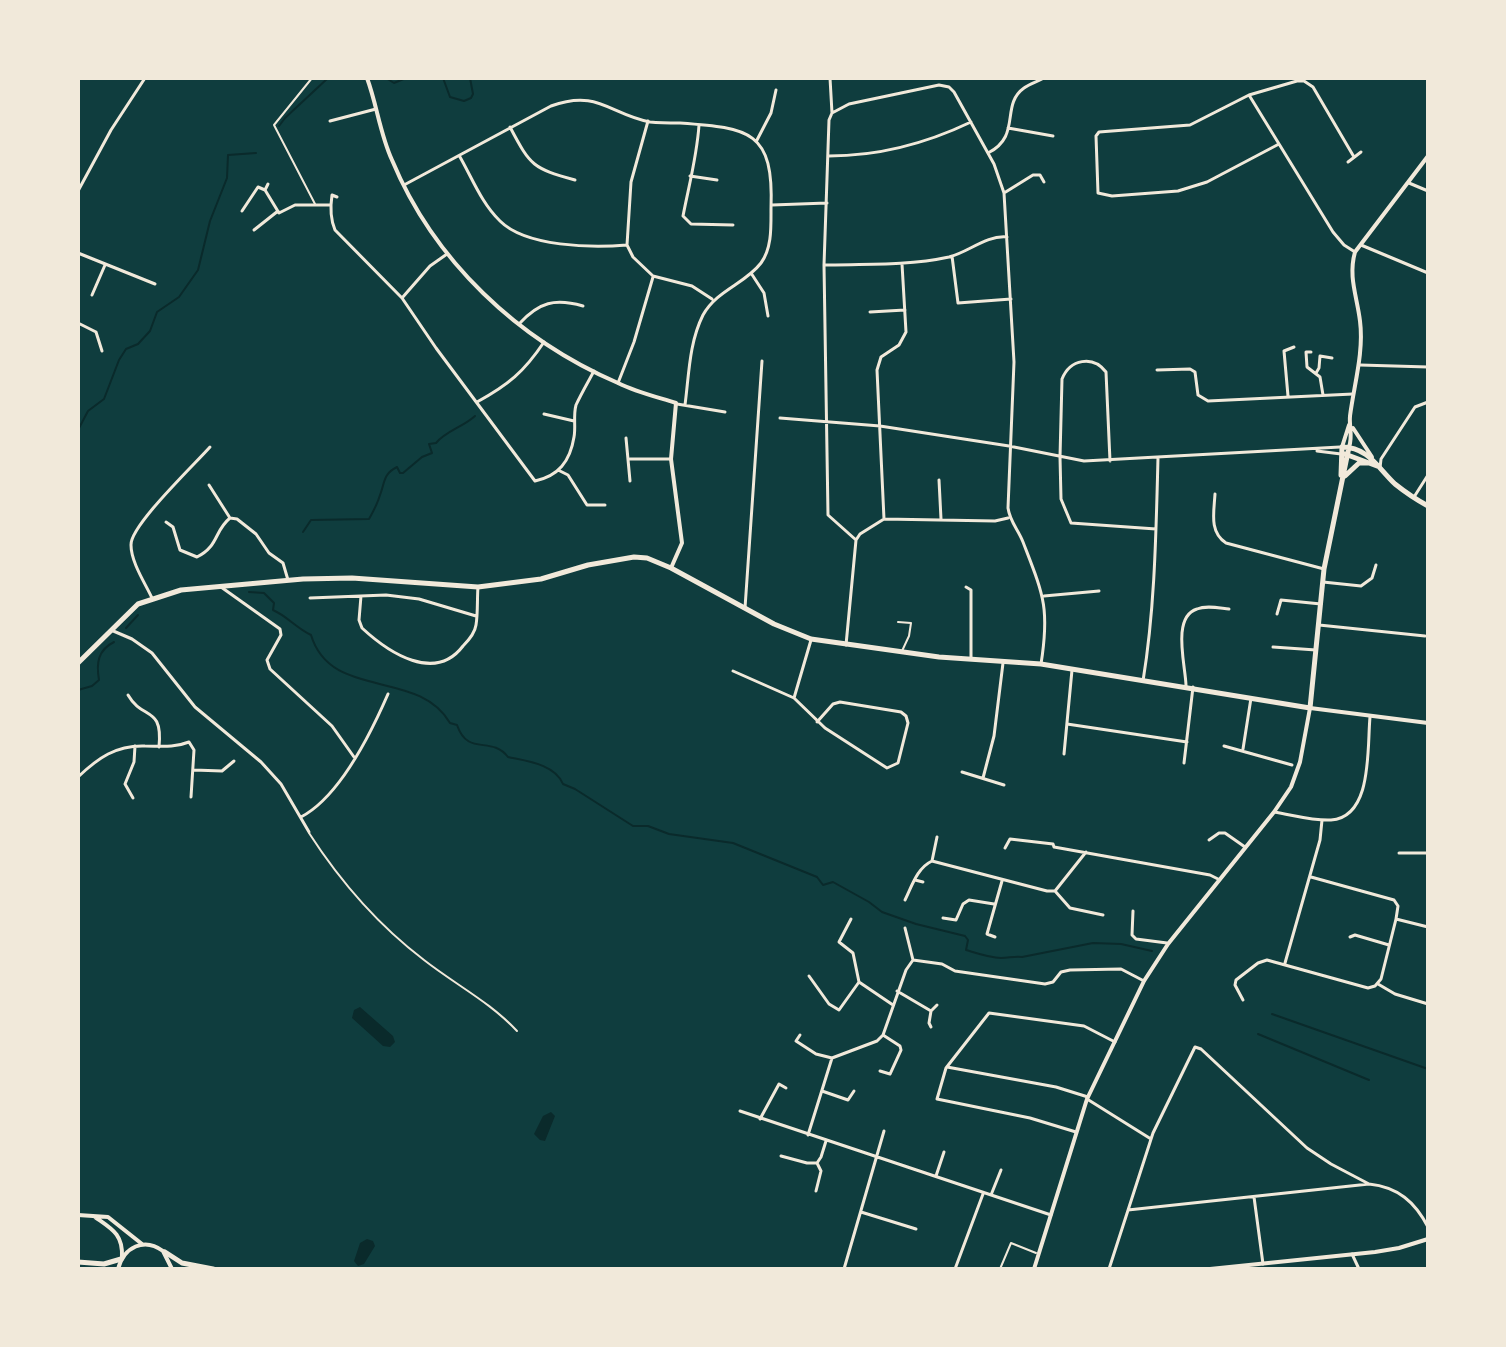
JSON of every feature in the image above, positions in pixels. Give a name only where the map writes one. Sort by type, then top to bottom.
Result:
[{"type":"main road","points":[[78,663],[129,612],[152,598],[181,590],[288,580],[352,578],[478,587],[541,579],[620,558],[647,558],[811,639],[902,652],[1041,664],[1310,708],[1324,569],[1345,451],[1376,464],[1396,485],[1428,506]]},
{"type":"main road","points":[[1342,480],[1355,465],[1376,464]]},
{"type":"main road","points":[[165,1252],[179,1262],[213,1269]]},
{"type":"main road","points":[[78,1262],[104,1264],[121,1258]]},
{"type":"street","points":[[78,191],[145,78]]},
{"type":"street","points":[[367,78],[390,157],[403,186],[447,254],[491,302],[544,342],[618,383],[676,403],[725,412]]},
{"type":"street","points":[[830,78],[832,113],[824,265],[828,515],[856,540]]},
{"type":"street","points":[[988,153],[1003,142],[1016,97],[1025,87],[1042,79]]},
{"type":"street","points":[[1279,144],[1207,182],[1178,191],[1112,196],[1098,193],[1096,136],[1099,132],[1190,125],[1249,95],[1304,81],[1313,87],[1354,157]]},
{"type":"street","points":[[832,113],[838,108],[862,101],[939,85],[949,87],[988,153],[1004,193],[1014,362],[1009,518],[1019,532],[1044,596],[1047,630],[1041,664]]},
{"type":"street","points":[[757,140],[771,113],[776,90]]},
{"type":"street","points":[[1249,95],[1333,232],[1355,252]]},
{"type":"street","points":[[403,186],[551,106],[576,99],[590,99],[648,121],[730,127],[757,140],[770,165],[772,205],[769,246],[763,260],[751,273],[714,300],[698,326],[692,347],[685,405]]},
{"type":"street","points":[[330,121],[376,109]]},
{"type":"street","points":[[648,121],[631,182],[627,245],[633,257],[653,276],[692,286],[714,300]]},
{"type":"street","points":[[829,156],[873,154],[903,148],[971,122]]},
{"type":"street","points":[[699,125],[697,156],[683,216],[691,224],[733,225]]},
{"type":"street","points":[[510,127],[527,159],[545,171],[575,180]]},
{"type":"street","points":[[1008,128],[1053,136]]},
{"type":"street","points":[[1348,162],[1361,152]]},
{"type":"street","points":[[780,418],[880,426],[1084,461],[1345,451],[1352,436],[1350,421],[1358,365],[1360,322],[1351,273],[1355,252],[1428,156]]},
{"type":"street","points":[[460,157],[492,213],[515,232],[542,240],[605,247],[627,245]]},
{"type":"street","points":[[1004,193],[1033,175],[1040,175],[1044,182]]},
{"type":"street","points":[[690,176],[717,180]]},
{"type":"street","points":[[1408,183],[1428,191]]},
{"type":"street","points":[[265,190],[268,184]]},
{"type":"street","points":[[242,211],[258,187],[265,190],[278,211]]},
{"type":"street","points":[[337,197],[332,195],[331,205],[331,221],[335,230],[402,298],[535,481],[549,478],[560,471],[575,436],[576,406],[594,371]]},
{"type":"street","points":[[772,205],[827,203]]},
{"type":"street","points":[[254,230],[278,211],[295,205],[331,205]]},
{"type":"street","points":[[824,265],[902,264],[952,256],[995,237],[1007,237]]},
{"type":"street","points":[[1361,245],[1428,273]]},
{"type":"street","points":[[78,253],[155,284]]},
{"type":"street","points":[[402,298],[424,273],[447,254]]},
{"type":"street","points":[[952,256],[958,303],[1011,299]]},
{"type":"street","points":[[884,519],[878,363],[903,339],[906,332],[902,264]]},
{"type":"street","points":[[92,295],[105,265]]},
{"type":"street","points":[[751,273],[764,293],[768,316]]},
{"type":"street","points":[[618,383],[634,342],[653,276]]},
{"type":"street","points":[[519,324],[544,303],[555,300],[583,306]]},
{"type":"street","points":[[870,312],[905,310]]},
{"type":"street","points":[[78,323],[96,332],[102,351]]},
{"type":"street","points":[[477,402],[505,387],[527,367],[544,342]]},
{"type":"street","points":[[1288,396],[1284,351],[1294,347]]},
{"type":"street","points":[[1311,352],[1306,352],[1307,367],[1321,379],[1323,395]]},
{"type":"street","points":[[1316,373],[1320,356],[1332,358]]},
{"type":"street","points":[[745,608],[762,361]]},
{"type":"street","points":[[1110,461],[1108,380],[1101,366],[1087,361],[1071,365],[1062,379],[1060,457],[1061,499],[1071,523],[1156,529]]},
{"type":"street","points":[[1358,365],[1428,367]]},
{"type":"street","points":[[1157,370],[1195,372],[1198,395],[1208,401],[1353,394]]},
{"type":"street","points":[[1350,421],[1376,464],[1415,407],[1428,402]]},
{"type":"street","points":[[671,568],[682,543],[671,459],[676,403]]},
{"type":"street","points":[[544,414],[574,421]]},
{"type":"street","points":[[626,438],[630,481]]},
{"type":"street","points":[[152,598],[132,550],[131,540],[150,513],[210,447]]},
{"type":"street","points":[[1143,681],[1148,651],[1158,458]]},
{"type":"street","points":[[630,459],[671,459]]},
{"type":"street","points":[[560,471],[568,475],[587,505],[605,505]]},
{"type":"street","points":[[1414,497],[1428,475]]},
{"type":"street","points":[[939,480],[941,519]]},
{"type":"street","points":[[209,485],[230,518]]},
{"type":"street","points":[[1215,494],[1214,530],[1218,538],[1226,543],[1324,569]]},
{"type":"street","points":[[166,522],[173,527],[180,550],[197,557],[208,551],[217,540],[224,523],[230,518],[237,519],[256,534],[269,553],[283,563],[288,580]]},
{"type":"street","points":[[846,645],[856,540],[860,534],[884,519],[995,521],[1009,518]]},
{"type":"street","points":[[1361,586],[1372,578],[1376,565]]},
{"type":"street","points":[[1323,582],[1371,586]]},
{"type":"street","points":[[220,586],[280,629],[281,635],[267,660],[270,669],[332,726],[354,757]]},
{"type":"street","points":[[361,596],[359,620],[362,628],[411,661],[425,665],[443,663],[455,656],[476,627],[478,587]]},
{"type":"street","points":[[966,587],[971,590],[971,659]]},
{"type":"street","points":[[1044,596],[1099,591]]},
{"type":"street","points":[[310,598],[386,595],[419,599],[476,616]]},
{"type":"street","points":[[1277,614],[1281,600],[1321,604]]},
{"type":"street","points":[[1184,763],[1190,687],[1182,658],[1184,619],[1191,611],[1201,607],[1229,609]]},
{"type":"street","points":[[1319,625],[1425,636]]},
{"type":"street","points":[[111,630],[132,639],[152,653],[195,707],[266,766],[281,784],[309,832]]},
{"type":"street","points":[[794,698],[811,639]]},
{"type":"street","points":[[1273,647],[1316,650]]},
{"type":"street","points":[[983,778],[994,736],[1004,661]]},
{"type":"street","points":[[1064,754],[1072,669]]},
{"type":"street","points":[[733,671],[794,698],[817,722],[887,768],[898,763],[908,723],[901,712],[840,702],[833,704],[817,722]]},
{"type":"street","points":[[301,817],[318,806],[344,774],[366,740],[388,694]]},
{"type":"street","points":[[128,695],[159,724],[159,747]]},
{"type":"street","points":[[1243,751],[1251,698]]},
{"type":"street","points":[[1034,1269],[1088,1098],[1144,981],[1168,944],[1291,787],[1300,762],[1310,708],[1428,723]]},
{"type":"street","points":[[1274,812],[1322,820],[1344,817],[1360,801],[1370,717]]},
{"type":"street","points":[[1067,724],[1187,742]]},
{"type":"street","points":[[78,777],[109,753],[135,746],[159,747],[189,742],[194,750],[191,797]]},
{"type":"street","points":[[133,798],[125,784],[134,762],[135,746]]},
{"type":"street","points":[[1224,746],[1292,765]]},
{"type":"street","points":[[194,770],[222,771],[234,761]]},
{"type":"street","points":[[962,772],[1004,785]]},
{"type":"street","points":[[1285,963],[1311,877],[1322,820]]},
{"type":"street","points":[[1209,840],[1219,833],[1225,833],[1245,847]]},
{"type":"street","points":[[932,861],[937,837]]},
{"type":"street","points":[[1005,848],[1010,839],[1053,844],[1054,847],[1218,879]]},
{"type":"street","points":[[1055,891],[1086,852]]},
{"type":"street","points":[[1399,853],[1428,853]]},
{"type":"street","points":[[905,900],[925,864],[932,861],[1002,881],[1055,891],[1070,908],[1103,915]]},
{"type":"street","points":[[1311,877],[1394,900],[1398,906],[1378,984]]},
{"type":"street","points":[[915,880],[923,882]]},
{"type":"street","points":[[995,937],[987,934],[1002,881]]},
{"type":"street","points":[[943,918],[956,920],[963,904],[969,900],[994,904]]},
{"type":"street","points":[[1133,911],[1132,935],[1136,939],[1168,944]]},
{"type":"street","points":[[809,976],[829,1004],[839,1010],[859,982],[855,955],[839,942],[851,919]]},
{"type":"street","points":[[1396,919],[1428,927]]},
{"type":"street","points":[[800,1035],[796,1041],[816,1054],[832,1058],[877,1041],[883,1035],[897,991],[913,960],[905,928]]},
{"type":"street","points":[[1350,937],[1355,935],[1389,945]]},
{"type":"street","points":[[913,960],[942,964],[955,971],[1045,984],[1053,982],[1061,972],[1070,970],[1121,969],[1144,981]]},
{"type":"street","points":[[1243,1000],[1235,985],[1236,980],[1262,961],[1285,963],[1368,988],[1378,984]]},
{"type":"street","points":[[859,982],[893,1005]]},
{"type":"street","points":[[1378,984],[1395,994],[1428,1004]]},
{"type":"street","points":[[897,991],[931,1011]]},
{"type":"street","points":[[931,1027],[931,1011],[937,1005]]},
{"type":"street","points":[[1076,1132],[1030,1118],[937,1099],[947,1067],[986,1015],[994,1013],[1084,1026],[1115,1042]]},
{"type":"street","points":[[880,1071],[890,1074],[901,1050],[900,1046],[883,1035]]},
{"type":"street","points":[[1109,1269],[1151,1139],[1195,1047],[1201,1049],[1307,1148],[1369,1184]]},
{"type":"street","points":[[808,1135],[832,1058]]},
{"type":"street","points":[[947,1067],[1056,1087],[1088,1098],[1151,1139]]},
{"type":"street","points":[[760,1119],[779,1084],[786,1088]]},
{"type":"street","points":[[822,1091],[848,1100],[854,1091]]},
{"type":"street","points":[[740,1111],[1051,1215]]},
{"type":"street","points":[[845,1269],[884,1131]]},
{"type":"street","points":[[817,1163],[826,1141]]},
{"type":"street","points":[[936,1176],[944,1152]]},
{"type":"street","points":[[781,1156],[817,1163]]},
{"type":"street","points":[[816,1191],[821,1171],[817,1163]]},
{"type":"street","points":[[991,1195],[1001,1170]]},
{"type":"street","points":[[1128,1210],[1369,1184],[1403,1195],[1417,1208],[1428,1227]]},
{"type":"street","points":[[955,1269],[983,1193]]},
{"type":"street","points":[[1254,1197],[1263,1264]]},
{"type":"street","points":[[861,1212],[916,1229]]},
{"type":"street","points":[[78,1215],[108,1217],[142,1244]]},
{"type":"street","points":[[95,1217],[118,1234],[122,1244],[118,1269]]},
{"type":"street","points":[[1210,1269],[1399,1248],[1428,1239]]},
{"type":"street","points":[[121,1258],[132,1247],[142,1244],[156,1246],[165,1252],[172,1269]]},
{"type":"street","points":[[1352,1254],[1359,1269]]},
{"type":"lane","points":[[312,78],[274,125],[315,204]]},
{"type":"lane","points":[[898,622],[911,623],[902,652]]},
{"type":"lane","points":[[309,832],[339,879],[364,905],[422,958],[486,1002],[517,1031]]},
{"type":"lane","points":[[1000,1269],[1011,1243],[1039,1254]]},
{"type":"water","points":[[360,1007],[393,1036],[395,1042],[390,1047],[383,1046],[352,1018],[354,1010]]},
{"type":"water","points":[[551,1112],[555,1116],[545,1141],[540,1140],[534,1134],[543,1116]]},
{"type":"water","points":[[367,1239],[373,1241],[375,1246],[364,1264],[358,1266],[354,1261],[360,1243]]},
{"type":"waterway","points":[[279,126],[328,78]]},
{"type":"waterway","points":[[386,78],[394,83],[406,78]]},
{"type":"waterway","points":[[443,78],[450,97],[464,101],[473,94],[470,78]]},
{"type":"waterway","points":[[78,430],[88,411],[104,399],[126,349],[138,344],[150,331],[157,312],[179,297],[198,270],[210,221],[227,178],[228,155],[256,153]]},
{"type":"waterway","points":[[303,532],[311,520],[369,519],[389,472],[397,467],[403,473],[432,453],[429,444],[436,443],[475,416]]},
{"type":"waterway","points":[[249,592],[264,593],[274,603],[273,610],[311,635],[321,655],[337,669],[418,695],[436,706],[450,723],[457,725],[467,740],[494,747],[508,757],[547,768],[563,784],[633,826],[648,826],[669,834],[733,843],[817,877],[823,885],[833,882],[882,912],[965,936],[968,940],[966,950],[988,956],[1022,957],[1093,943],[1121,944],[1152,951]]},
{"type":"waterway","points":[[126,628],[138,615]]},
{"type":"waterway","points":[[78,690],[92,686],[99,680],[99,658],[104,649],[114,642]]},
{"type":"waterway","points":[[1272,1014],[1428,1069]]},
{"type":"waterway","points":[[1258,1034],[1369,1080]]}]
